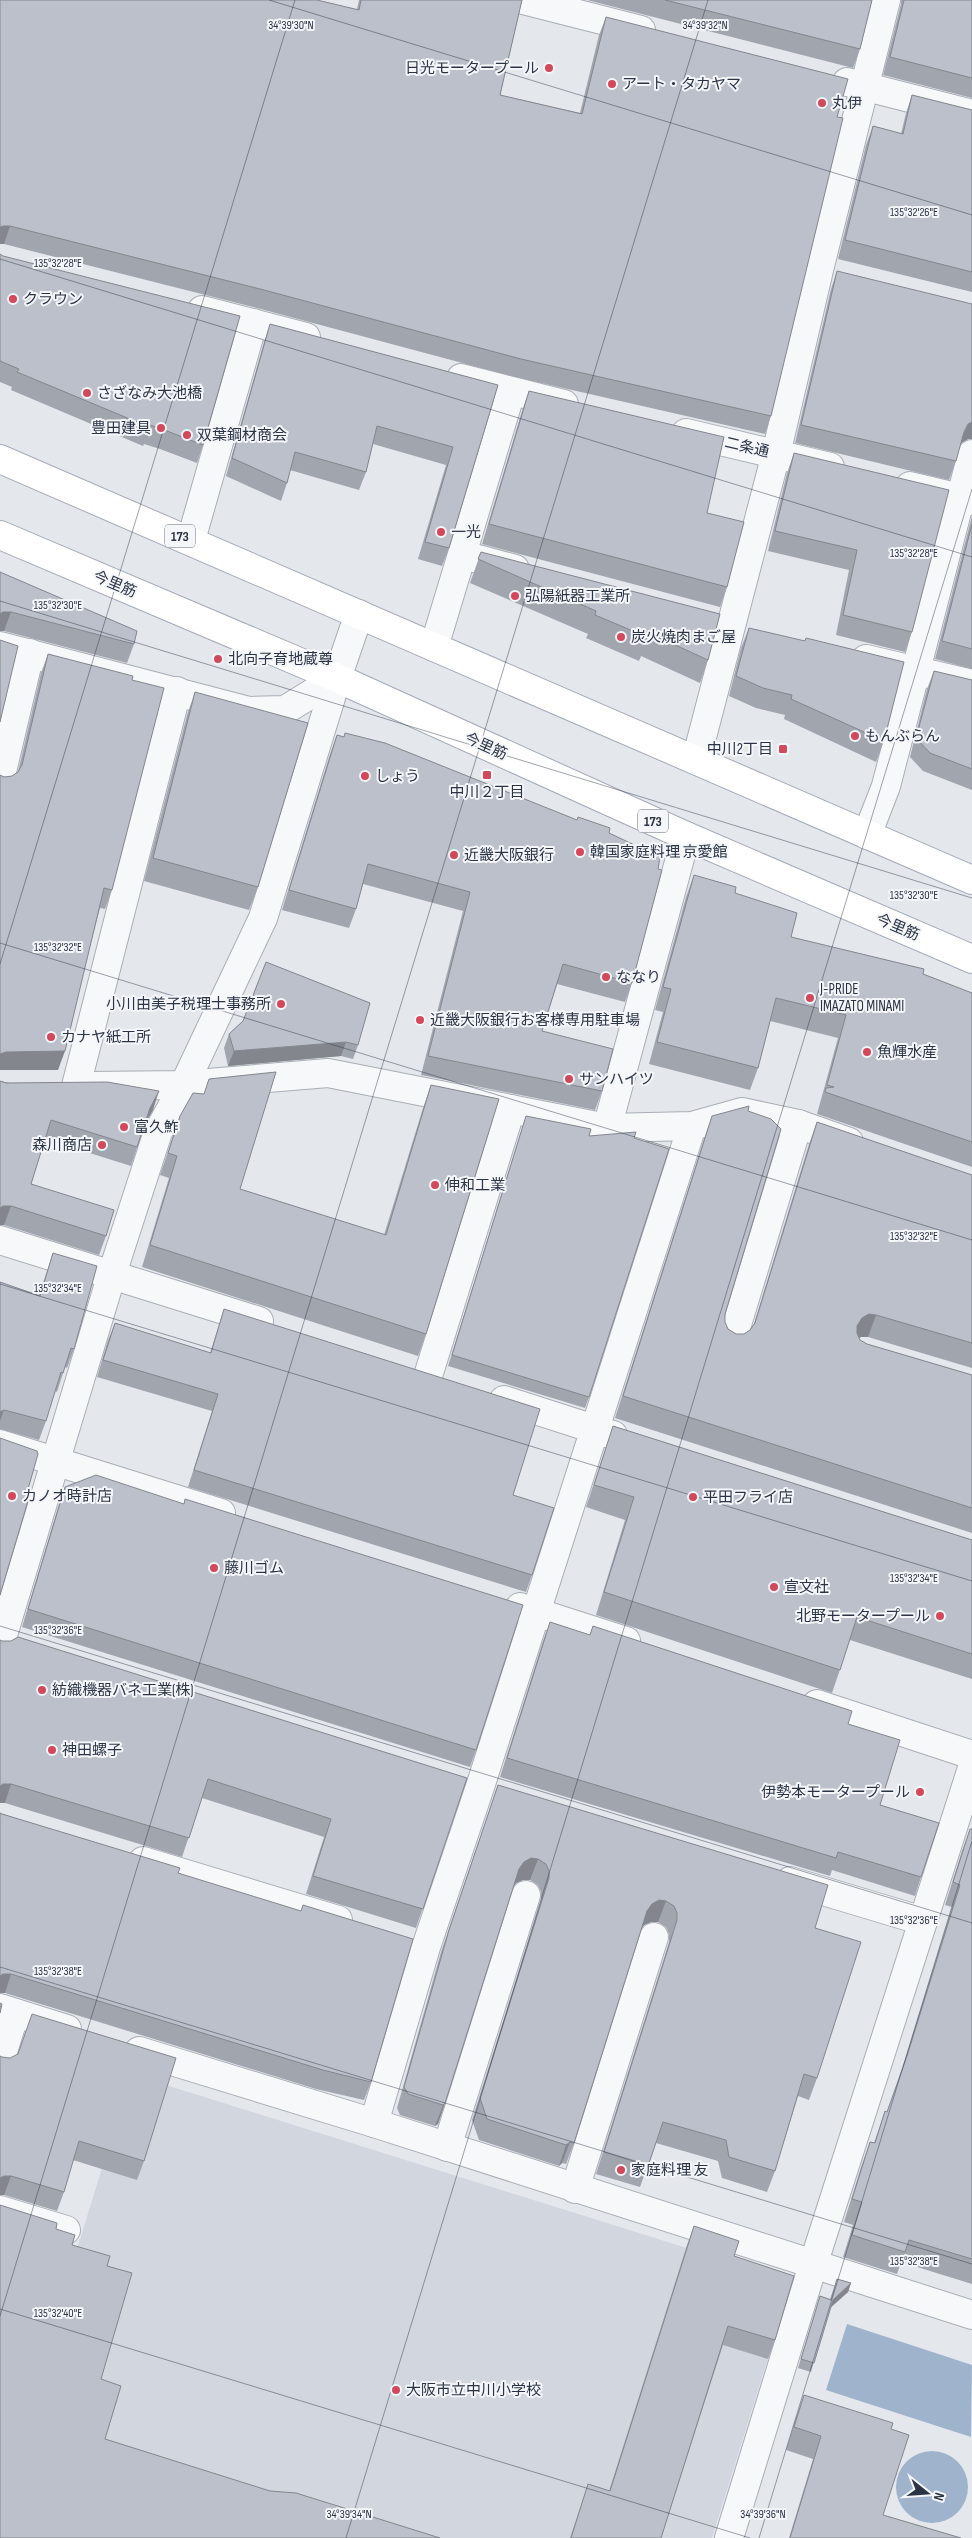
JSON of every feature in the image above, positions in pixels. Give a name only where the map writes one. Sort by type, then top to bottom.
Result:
[{"type":"main road","name":"173","points":[[0,459],[191,540],[972,880]]},
{"type":"main road","name":"今里筋","points":[[0,534],[336,678],[686,836],[972,959]]},
{"type":"street","points":[[523,0],[666,36]]},
{"type":"street","points":[[696,760],[709,709],[721,624],[776,454],[818,270],[886,0]]},
{"type":"street","points":[[827,77],[972,114]]},
{"type":"street","points":[[818,270],[847,277]]},
{"type":"street","points":[[178,304],[330,343]]},
{"type":"street","points":[[191,540],[253,323]]},
{"type":"street","points":[[435,371],[587,410]]},
{"type":"street","points":[[434,647],[511,392]]},
{"type":"street","name":"二条通","points":[[662,427],[853,473]]},
{"type":"street","points":[[868,835],[886,786],[916,671],[966,500],[972,454]]},
{"type":"street","points":[[882,480],[966,500]]},
{"type":"street","points":[[463,555],[540,576]]},
{"type":"street","points":[[30,1646],[1,1640],[57,1462],[112,1274],[158,1132],[184,1086],[263,918],[336,678],[359,614]]},
{"type":"street","points":[[721,624],[758,633]]},
{"type":"street","points":[[0,646],[249,710],[285,710],[336,678]]},
{"type":"street","points":[[0,780],[30,653]]},
{"type":"street","points":[[842,653],[972,684]]},
{"type":"street","points":[[76,1086],[177,691]]},
{"type":"street","points":[[607,1128],[686,836]]},
{"type":"street","points":[[47,1086],[184,1086],[328,1073],[607,1128],[692,1126],[742,1112],[798,1124],[872,1149]]},
{"type":"street","points":[[428,1376],[511,1109]]},
{"type":"street","points":[[732,1341],[798,1124]]},
{"type":"street","points":[[374,2123],[426,1947],[537,1612],[692,1126]]},
{"type":"street","points":[[0,1240],[279,1328]]},
{"type":"street","points":[[400,1367],[456,1385]]},
{"type":"street","points":[[484,1394],[633,1441]]},
{"type":"street","points":[[0,1444],[245,1521]]},
{"type":"street","points":[[499,1600],[650,1649]]},
{"type":"street","points":[[792,1696],[972,1755]]},
{"type":"street","points":[[729,2538],[813,2265],[972,1768]]},
{"type":"street","points":[[452,1778],[509,1796]]},
{"type":"street","points":[[123,1856],[360,1927]]},
{"type":"street","points":[[763,1873],[923,1921]]},
{"type":"street","points":[[447,2147],[526,1895]]},
{"type":"street","points":[[575,2188],[654,1937]]},
{"type":"street","points":[[398,1938],[426,1947]]},
{"type":"street","points":[[0,2061],[7,2011],[90,2036]]},
{"type":"street","points":[[119,2045],[374,2123],[972,2315]]},
{"type":"street","points":[[0,2210],[66,2230]]},
{"type":"shaded area","name":"大阪市立中川小学校","points":[[131,2074],[792,2281],[712,2538],[49,2538],[0,2499]]},
{"type":"water","points":[[847,2324],[972,2365],[971,2437],[826,2390]]},
{"type":"water","points":[[932,2451],[952,2457],[962,2467],[968,2487],[962,2507],[952,2517],[932,2523],[912,2517],[902,2507],[896,2487],[902,2467],[912,2457]]},
{"type":"building","points":[[0,0],[317,0],[359,10],[361,0],[522,0],[500,95],[582,114],[606,17],[848,79],[837,117],[843,118],[771,416],[521,359],[264,290],[10,226],[0,227]]},
{"type":"building","points":[[665,0],[872,0],[860,49]]},
{"type":"building","points":[[904,0],[972,0],[972,78],[890,57]]},
{"type":"building","points":[[912,95],[972,110],[972,272],[845,240],[873,126],[903,134]]},
{"type":"building","points":[[0,254],[240,316],[203,445],[150,425],[149,427],[17,372],[19,369],[0,361]]},
{"type":"building","points":[[837,271],[972,304],[972,422],[968,424],[964,432],[956,461],[801,425]]},
{"type":"building","points":[[270,324],[498,385],[449,548],[425,542],[453,447],[377,426],[366,472],[295,452],[287,483],[232,458]]},
{"type":"building","points":[[529,391],[724,437],[707,513],[744,522],[727,587],[489,524]]},
{"type":"building","points":[[794,453],[949,490],[912,632],[843,615],[857,550],[775,531]]},
{"type":"building","points":[[972,524],[972,649],[942,641]]},
{"type":"building","points":[[481,552],[720,614],[708,660],[649,633],[647,637],[595,615],[596,611],[478,559]]},
{"type":"building","points":[[0,572],[137,631],[134,644],[11,612],[0,614]]},
{"type":"building","points":[[749,628],[805,641],[806,638],[904,662],[884,741],[791,699],[792,695],[763,688],[736,676]]},
{"type":"building","points":[[0,640],[18,646],[0,722]]},
{"type":"building","points":[[48,654],[133,676],[132,680],[164,688],[112,890],[104,888],[65,1051],[6,1052],[0,1054],[0,775],[4,777],[12,776],[18,772],[22,765]]},
{"type":"building","points":[[934,671],[972,680],[972,769],[930,753],[916,738]]},
{"type":"building","points":[[195,692],[308,723],[258,887],[153,858]]},
{"type":"building","points":[[345,733],[385,743],[577,820],[578,817],[610,828],[609,833],[660,857],[658,869],[662,870],[632,983],[563,964],[542,1031],[613,1049],[602,1091],[428,1056],[470,892],[368,864],[356,909],[289,890],[337,735],[344,737]]},
{"type":"building","points":[[694,875],[736,887],[735,893],[797,913],[791,937],[924,969],[923,974],[972,993],[972,1142],[825,1092],[826,1088],[834,1087],[827,1085],[846,1015],[776,998],[758,1068],[657,1042],[671,989],[663,987]]},
{"type":"building","points":[[266,962],[370,1003],[358,1045],[346,1042],[234,1051],[229,1034],[243,1021]]},
{"type":"building","points":[[276,1072],[240,1189],[386,1235],[431,1085],[499,1099],[426,1334],[150,1245],[177,1156],[168,1153],[180,1116],[193,1093],[204,1094],[209,1079]]},
{"type":"building","points":[[0,1081],[6,1083],[107,1082],[159,1091],[150,1108],[137,1147],[51,1120],[31,1184],[114,1210],[106,1236],[11,1206],[0,1208]]},
{"type":"building","points":[[749,1106],[748,1111],[771,1119],[781,1129],[725,1314],[725,1322],[728,1329],[736,1334],[744,1334],[755,1323],[817,1122],[972,1175],[972,1343],[869,1314],[862,1318],[857,1326],[857,1333],[860,1340],[867,1344],[972,1375],[972,1508],[623,1396],[712,1116]]},
{"type":"building","points":[[526,1116],[591,1129],[589,1136],[636,1132],[634,1138],[669,1149],[589,1397],[452,1355]]},
{"type":"building","points":[[53,1253],[97,1266],[74,1349],[71,1348],[63,1373],[61,1372],[46,1421],[4,1410],[0,1412],[0,1282],[40,1296]]},
{"type":"building","points":[[224,1309],[540,1409],[513,1495],[554,1508],[532,1575],[194,1470],[218,1394],[103,1360],[115,1323],[211,1353]]},
{"type":"building","points":[[613,1426],[972,1540],[972,1654],[857,1617],[840,1670],[604,1592],[634,1497],[594,1485]]},
{"type":"building","points":[[0,1438],[37,1451],[38,1454],[24,1503],[28,1501],[0,1595]]},
{"type":"building","points":[[96,1475],[184,1504],[185,1499],[523,1605],[476,1750],[28,1609],[65,1487]]},
{"type":"building","points":[[550,1622],[590,1635],[593,1626],[852,1711],[848,1724],[900,1740],[880,1805],[939,1823],[921,1877],[838,1852],[836,1858],[507,1758]]},
{"type":"building","points":[[18,1637],[467,1778],[423,1909],[313,1876],[331,1819],[208,1779],[189,1838],[11,1784],[0,1786],[0,1640],[11,1641]]},
{"type":"building","points":[[498,1785],[828,1885],[815,1928],[861,1942],[817,2078],[804,2074],[775,2171],[729,2157],[726,2140],[663,2122],[648,2166],[604,2152],[677,1920],[674,1906],[666,1901],[659,1900],[652,1904],[647,1911],[574,2143],[570,2142],[566,2145],[487,2119],[480,2098],[549,1878],[546,1864],[538,1859],[531,1858],[524,1862],[519,1869],[445,2103],[443,2105],[408,2094],[404,2087],[449,1930]]},
{"type":"building","points":[[0,1813],[180,1868],[178,1873],[301,1911],[303,1905],[413,1939],[371,2082],[323,2070],[11,1974],[0,1976]]},
{"type":"building","points":[[970,1829],[972,1829],[972,2259],[909,2240],[905,2252],[852,2235],[862,2202],[852,2199],[870,2142],[875,2143],[885,2111],[887,2112],[907,2056],[960,1885],[953,1882]]},
{"type":"building","points":[[32,2014],[176,2058],[144,2161],[79,2141],[64,2192],[11,2176],[0,2178],[0,2056],[10,2058],[18,2054]]},
{"type":"building","points":[[0,2205],[57,2223],[56,2229],[75,2235],[72,2245],[110,2256],[107,2266],[132,2273],[101,2379],[121,2386],[105,2439],[270,2491],[296,2493],[440,2538],[0,2538]]},
{"type":"building","points":[[694,2226],[739,2241],[734,2256],[794,2276],[775,2340],[728,2326],[661,2538],[571,2538],[588,2484],[610,2491]]},
{"type":"building","points":[[837,2279],[851,2283],[833,2300],[814,2363],[801,2359],[820,2296],[831,2300]]},
{"type":"building","points":[[804,2395],[893,2423],[891,2429],[909,2435],[883,2515],[961,2538],[790,2538],[821,2436],[794,2427]]},
{"type":"place","name":"日光モータープール","points":[[549,68]]},
{"type":"place","name":"アート・タカヤマ","points":[[612,84]]},
{"type":"place","name":"丸伊","points":[[822,103]]},
{"type":"place","name":"クラウン","points":[[13,299]]},
{"type":"place","name":"さざなみ大池橋","points":[[87,393]]},
{"type":"place","name":"豊田建具","points":[[161,428]]},
{"type":"place","name":"双葉鋼材商会","points":[[187,435]]},
{"type":"place","name":"一光","points":[[441,532]]},
{"type":"place","name":"弘陽紙器工業所","points":[[515,596]]},
{"type":"place","name":"炭火焼肉まご屋","points":[[621,637]]},
{"type":"place","name":"北向子育地蔵尊","points":[[218,659]]},
{"type":"place","name":"もんぶらん","points":[[855,736]]},
{"type":"place","name":"中川2丁目","points":[[783,749]]},
{"type":"place","name":"中川２丁目","points":[[487,775]]},
{"type":"place","name":"しょう","points":[[365,776]]},
{"type":"place","name":"韓国家庭料理 京愛館","points":[[580,852]]},
{"type":"place","name":"近畿大阪銀行","points":[[454,855]]},
{"type":"place","name":"ななり","points":[[606,977]]},
{"type":"place","name":"J-PRIDE IMAZATO MINAMI","points":[[810,998]]},
{"type":"place","name":"小川由美子税理士事務所","points":[[281,1004]]},
{"type":"place","name":"近畿大阪銀行お客様専用駐車場","points":[[420,1020]]},
{"type":"place","name":"カナヤ紙工所","points":[[51,1037]]},
{"type":"place","name":"魚輝水産","points":[[867,1052]]},
{"type":"place","name":"サンハイツ","points":[[569,1079]]},
{"type":"place","name":"富久鮓","points":[[124,1127]]},
{"type":"place","name":"森川商店","points":[[102,1145]]},
{"type":"place","name":"伸和工業","points":[[435,1185]]},
{"type":"place","name":"カノオ時計店","points":[[12,1496]]},
{"type":"place","name":"平田フライ店","points":[[693,1497]]},
{"type":"place","name":"藤川ゴム","points":[[214,1568]]},
{"type":"place","name":"宣文社","points":[[774,1587]]},
{"type":"place","name":"北野モータープール","points":[[940,1616]]},
{"type":"place","name":"紡織機器バネ工業(株)","points":[[42,1690]]},
{"type":"place","name":"神田螺子","points":[[52,1750]]},
{"type":"place","name":"伊勢本モータープール","points":[[920,1792]]},
{"type":"place","name":"家庭料理 友","points":[[621,2170]]},
{"type":"place","name":"大阪市立中川小学校","points":[[396,2390]]}]
